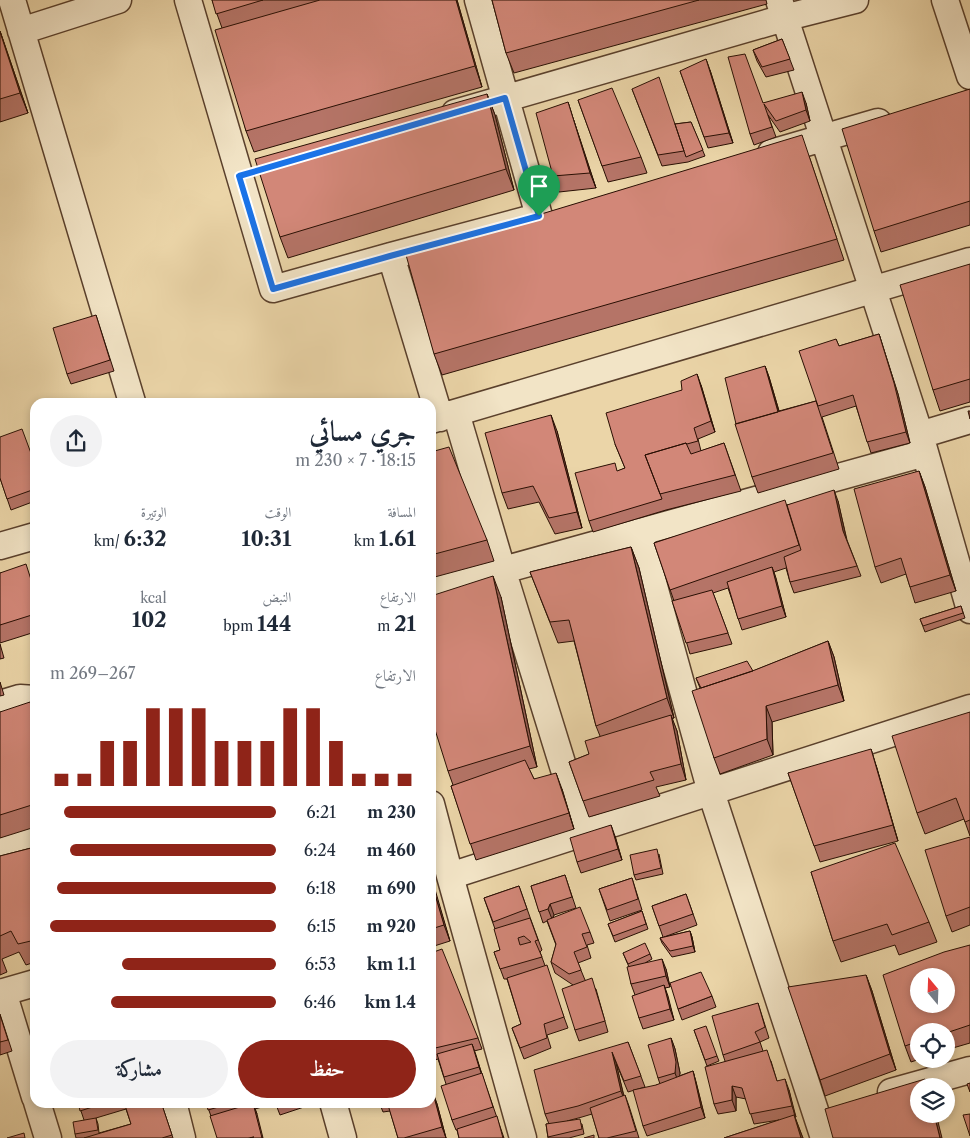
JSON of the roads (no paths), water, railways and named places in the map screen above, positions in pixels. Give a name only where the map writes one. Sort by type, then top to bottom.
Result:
[{"type":"street","points":[[118,0],[13,19],[131,398]]},
{"type":"street","points":[[188,0],[212,48],[248,173],[273,289],[548,214],[505,98],[478,0]]},
{"type":"street","points":[[429,120],[505,98],[781,9],[854,0]]},
{"type":"street","points":[[945,0],[967,89]]},
{"type":"street","points":[[781,9],[922,444],[970,610]]},
{"type":"street","points":[[748,159],[897,116]]},
{"type":"street","points":[[390,256],[436,398]]},
{"type":"street","points":[[442,417],[970,261]]},
{"type":"street","points":[[436,398],[502,569],[584,834]]},
{"type":"street","points":[[436,589],[639,532],[922,444],[970,420]]},
{"type":"street","points":[[639,532],[711,792],[806,1116],[824,1138]]},
{"type":"street","points":[[0,546],[30,537]]},
{"type":"street","points":[[0,704],[20,698],[30,699]]},
{"type":"street","points":[[450,876],[970,708]]},
{"type":"street","points":[[436,823],[523,1138]]},
{"type":"street","points":[[0,844],[30,835]]},
{"type":"street","points":[[30,984],[1,992],[30,1082]]},
{"type":"street","points":[[870,1098],[970,1070]]},
{"type":"street","points":[[806,1116],[842,1106]]},
{"type":"street","points":[[39,1108],[48,1138]]},
{"type":"street","points":[[174,1108],[182,1138]]},
{"type":"street","points":[[334,1108],[342,1138]]}]
